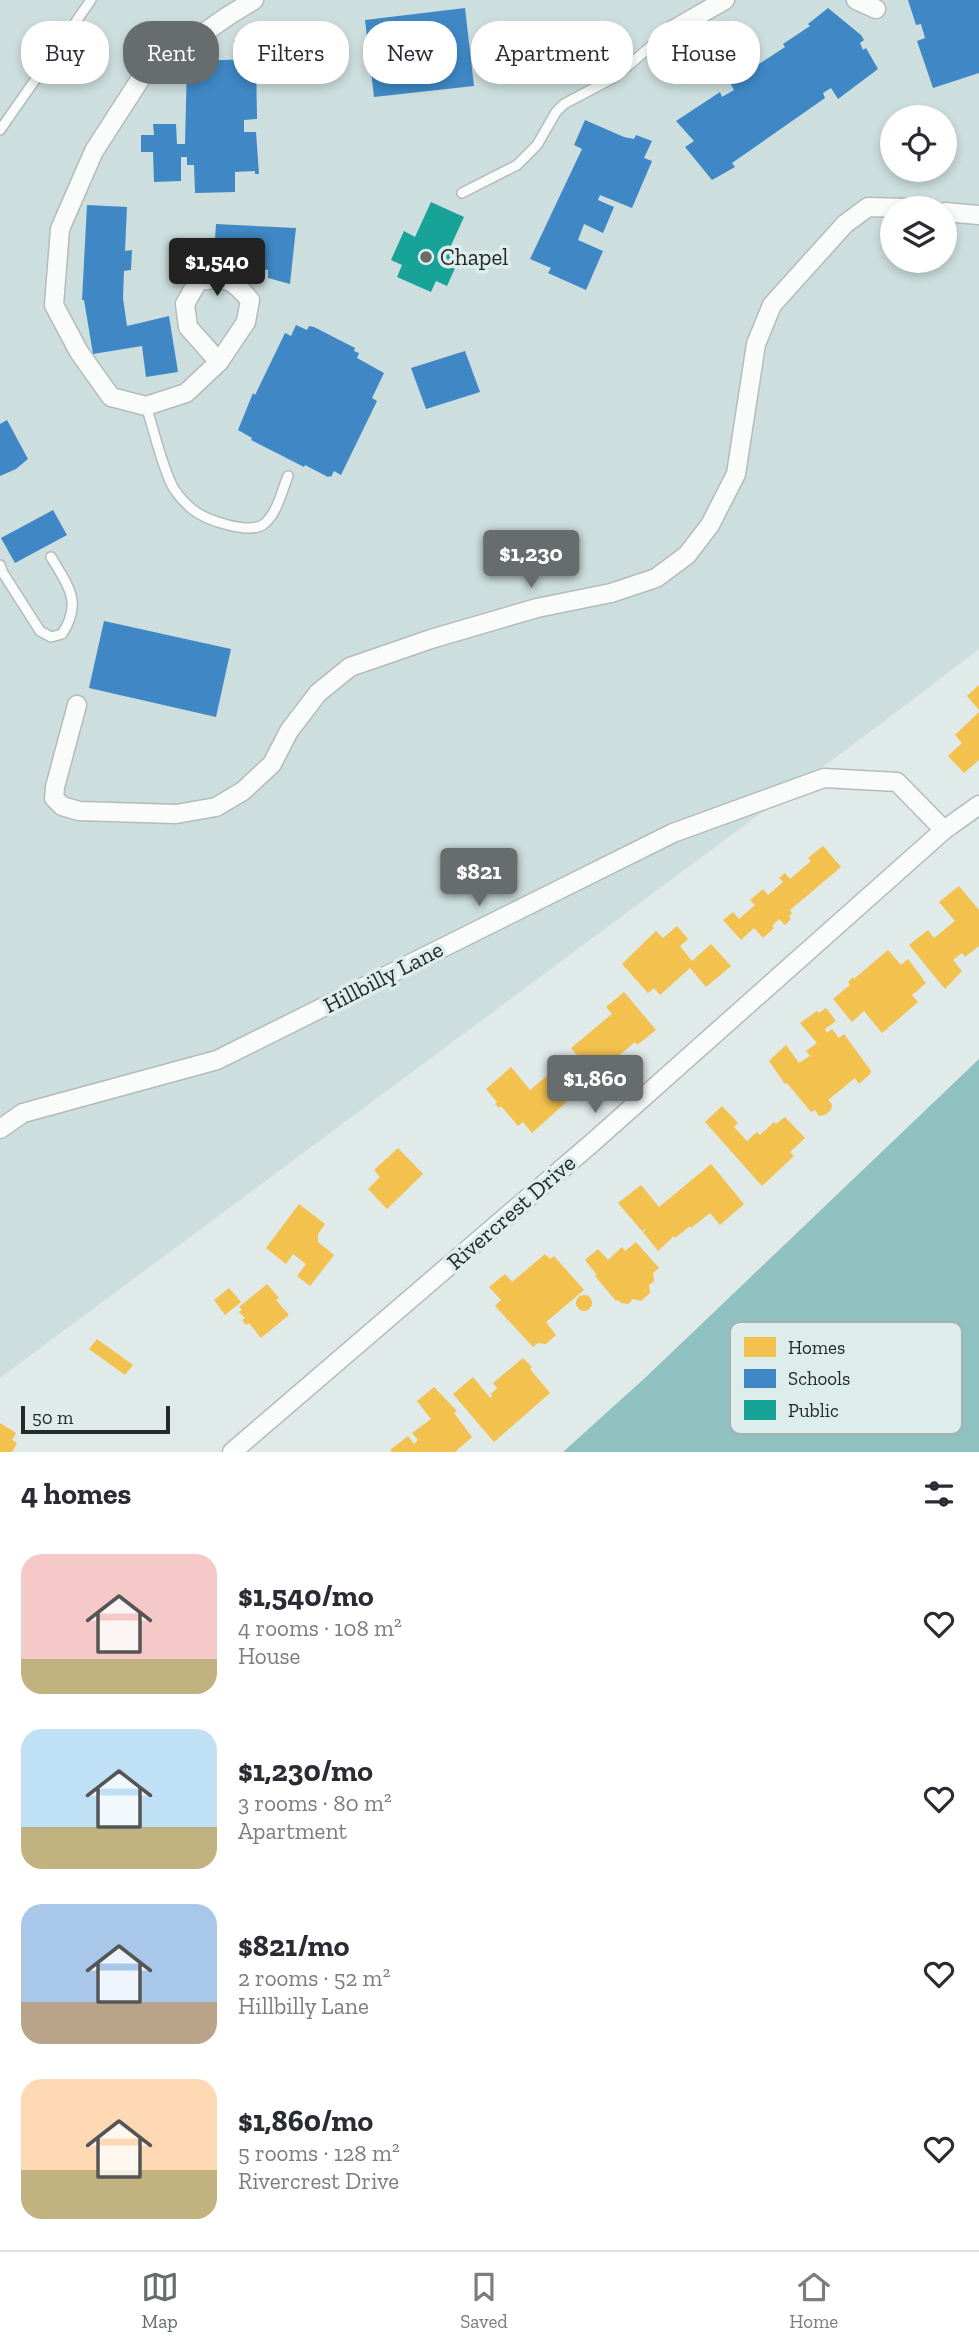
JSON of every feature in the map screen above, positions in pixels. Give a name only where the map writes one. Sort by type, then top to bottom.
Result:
[{"type":"street","points":[[219,362],[188,327],[185,304],[198,281],[221,278],[237,285],[250,300],[246,322],[219,362],[186,393],[146,406],[110,397],[79,352],[54,305],[60,229],[94,151],[143,75],[254,0]]},
{"type":"street","points":[[688,21],[725,0]]},
{"type":"street","points":[[856,0],[876,9]]},
{"type":"street","points":[[77,705],[55,787],[54,798],[62,806],[79,811],[176,814],[216,807],[243,791],[272,764],[289,731],[318,693],[351,667],[457,631],[537,608],[611,593],[656,578],[687,555],[710,525],[736,474],[755,344],[772,305],[845,224],[868,207],[880,207]]},
{"type":"street","points":[[957,213],[979,215]]},
{"type":"street","name":"Hillbilly Lane","points":[[0,1129],[23,1113],[217,1060],[673,833],[824,778],[897,782],[944,830]]},
{"type":"street","name":"Rivercrest Drive","points":[[232,1452],[592,1143],[944,830],[979,805]]},
{"type":"lane","points":[[0,130],[91,0]]},
{"type":"lane","points":[[462,193],[517,165],[537,145],[555,111],[615,77],[647,50]]},
{"type":"lane","points":[[146,406],[174,489],[192,510],[212,521],[243,528],[255,528],[264,524],[272,514],[288,476]]},
{"type":"lane","points":[[0,565],[40,631],[51,637],[62,634],[69,624],[74,603],[72,593],[51,557]]},
{"type":"shaded area","points":[[0,0],[979,0],[979,649],[0,1378]]},
{"type":"water","points":[[979,1059],[979,1452],[563,1452],[646,1377]]},
{"type":"building: Homes","points":[[979,685],[979,710],[967,696]]},
{"type":"building: Homes","points":[[979,712],[979,760],[964,773],[948,756],[962,743],[955,735]]},
{"type":"building: Homes","points":[[823,846],[841,867],[790,910],[791,919],[785,925],[779,919],[763,938],[754,928],[741,940],[723,920],[733,912],[739,919],[755,905],[750,900],[763,889],[768,895],[783,882],[779,878],[785,873],[790,879],[811,861],[808,858]]},
{"type":"building: Homes","points":[[959,886],[979,910],[979,946],[965,957],[962,953],[953,960],[962,971],[945,989],[909,945],[928,930],[934,938],[955,921],[939,902]]},
{"type":"building: Homes","points":[[677,926],[688,939],[680,946],[692,961],[711,944],[731,966],[706,987],[690,968],[660,995],[654,988],[648,993],[622,964],[656,931],[663,938]]},
{"type":"building: Homes","points":[[888,950],[901,965],[908,959],[926,983],[912,995],[918,1002],[882,1033],[864,1011],[852,1022],[833,999],[850,985],[848,982],[853,977],[854,979]]},
{"type":"building: Homes","points":[[624,992],[656,1030],[637,1045],[635,1042],[595,1076],[571,1048],[612,1014],[606,1007]]},
{"type":"building: Homes","points":[[826,1008],[836,1021],[825,1029],[827,1033],[832,1029],[839,1038],[844,1034],[871,1071],[859,1084],[855,1078],[828,1100],[832,1104],[831,1110],[819,1116],[815,1110],[811,1112],[787,1083],[785,1084],[769,1061],[786,1045],[799,1063],[810,1056],[806,1051],[817,1043],[800,1023]]},
{"type":"building: Homes","points":[[561,1064],[582,1088],[532,1133],[523,1122],[518,1126],[501,1106],[499,1108],[486,1089],[511,1067],[530,1090]]},
{"type":"building: Homes","points":[[722,1106],[738,1123],[734,1127],[747,1141],[757,1132],[760,1135],[774,1122],[776,1124],[785,1117],[805,1138],[790,1152],[794,1156],[762,1186],[705,1122]]},
{"type":"building: Homes","points":[[398,1148],[423,1174],[387,1209],[368,1189],[380,1177],[374,1170]]},
{"type":"building: Homes","points":[[711,1164],[744,1204],[720,1225],[710,1213],[691,1228],[690,1226],[675,1238],[674,1236],[658,1251],[643,1232],[648,1228],[642,1231],[618,1203],[641,1185],[659,1207]]},
{"type":"building: Homes","points":[[299,1204],[325,1224],[318,1234],[318,1242],[334,1255],[310,1286],[297,1276],[306,1264],[293,1254],[286,1264],[266,1248]]},
{"type":"building: Homes","points":[[636,1242],[659,1268],[653,1273],[654,1281],[649,1285],[650,1293],[641,1301],[633,1299],[628,1304],[621,1303],[616,1301],[595,1276],[597,1275],[585,1260],[598,1249],[608,1260],[622,1247],[625,1251]]},
{"type":"building: Homes","points":[[545,1254],[550,1259],[554,1256],[584,1290],[546,1322],[556,1335],[546,1344],[538,1343],[533,1347],[495,1306],[501,1300],[489,1287],[505,1274],[512,1282]]},
{"type":"building: Homes","points":[[267,1284],[289,1315],[261,1338],[249,1323],[246,1325],[242,1320],[245,1318],[239,1312],[242,1310],[239,1307]]},
{"type":"building: Homes","points":[[229,1288],[241,1302],[225,1315],[214,1300]]},
{"type":"building: Homes","points":[[581,1295],[587,1295],[592,1303],[590,1309],[581,1311],[576,1306],[576,1300]]},
{"type":"building: Homes","points":[[97,1339],[133,1365],[125,1375],[89,1349]]},
{"type":"building: Homes","points":[[523,1358],[550,1393],[494,1442],[453,1394],[473,1377],[490,1398],[497,1388],[493,1383]]},
{"type":"building: Homes","points":[[434,1387],[457,1411],[454,1413],[472,1437],[455,1452],[392,1452],[390,1450],[408,1436],[414,1444],[418,1440],[412,1433],[431,1419],[417,1401]]},
{"type":"building: Homes","points":[[0,1423],[16,1433],[12,1440],[17,1443],[12,1452],[0,1452]]},
{"type":"building: Schools","points":[[908,0],[979,0],[979,73],[933,88],[917,41],[925,38],[921,24],[916,25]]},
{"type":"building: Schools","points":[[465,8],[471,84],[474,86],[374,97],[372,84],[457,84],[457,21],[365,20]]},
{"type":"building: Schools","points":[[828,8],[861,35],[864,40],[860,43],[863,50],[866,48],[878,69],[838,99],[831,88],[823,93],[825,98],[732,163],[735,167],[712,180],[685,147],[694,141],[676,121],[720,92],[722,97],[734,90],[731,84],[760,84],[760,63],[785,47],[783,44],[810,26],[808,24]]},
{"type":"building: Schools","points":[[219,60],[233,60],[233,84],[256,84],[257,119],[244,120],[244,132],[256,132],[259,174],[255,174],[255,171],[235,172],[235,192],[195,193],[194,165],[187,165],[187,157],[181,157],[181,181],[154,182],[153,152],[141,152],[141,135],[154,135],[153,124],[176,124],[177,144],[185,144],[186,84],[219,84]]},
{"type":"building: Schools","points":[[585,120],[624,137],[634,139],[636,135],[652,141],[644,158],[652,161],[632,208],[600,195],[598,200],[614,207],[603,233],[584,224],[578,240],[603,251],[586,290],[548,273],[551,268],[530,259],[582,149],[574,145]]},
{"type":"building: Schools","points":[[87,205],[127,207],[125,251],[132,250],[131,270],[124,271],[123,298],[127,326],[169,316],[178,372],[146,377],[142,346],[93,354],[82,300]]},
{"type":"building: Schools","points":[[216,224],[296,228],[290,284],[268,278],[268,270],[227,265],[227,255],[214,254]]},
{"type":"building: Schools","points":[[296,325],[307,330],[309,326],[314,327],[355,348],[354,351],[359,353],[357,358],[384,373],[372,398],[377,401],[341,475],[334,471],[331,477],[328,477],[305,465],[304,467],[251,440],[252,438],[238,430],[253,393],[255,395],[285,333],[291,336]]},
{"type":"building: Schools","points":[[465,351],[480,392],[426,409],[411,368]]},
{"type":"building: Schools","points":[[7,420],[28,459],[16,469],[0,476],[0,424]]},
{"type":"building: Schools","points":[[53,510],[67,535],[15,563],[1,538]]},
{"type":"building: Schools","points":[[104,621],[231,649],[216,717],[89,688]]},
{"type":"building: Public","points":[[431,202],[464,217],[448,252],[460,257],[447,286],[436,281],[431,292],[397,277],[402,265],[391,260],[404,231],[415,237]]},
{"type":"place","name":"Chapel","points":[[426,257]]}]
